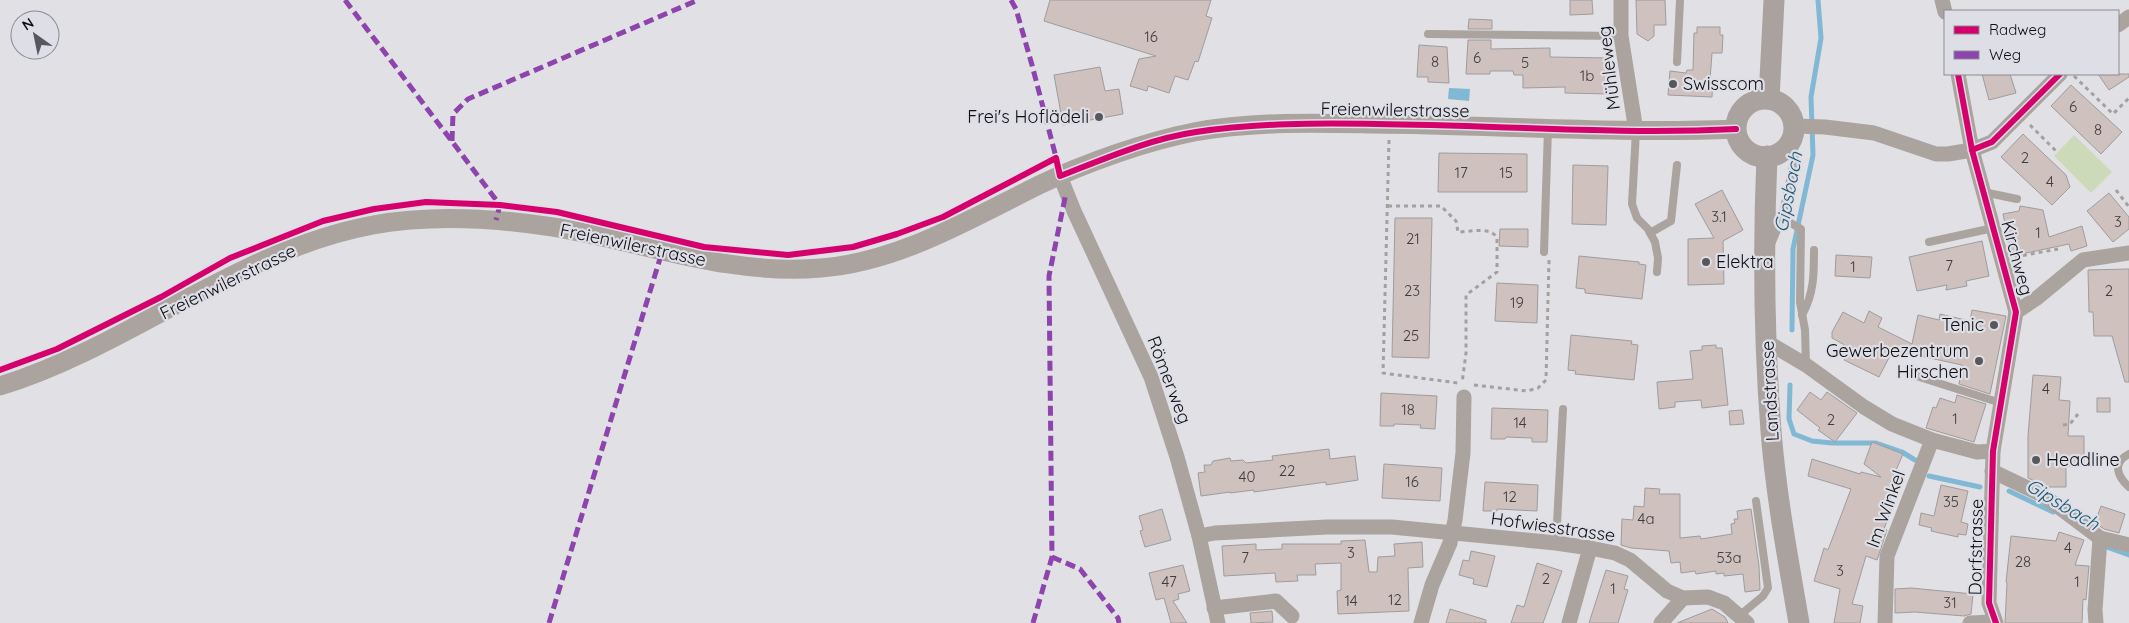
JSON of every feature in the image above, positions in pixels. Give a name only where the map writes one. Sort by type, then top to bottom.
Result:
[{"type":"main road","points":[[1768,99],[1774,0]]},
{"type":"main road","points":[[1759,99],[1768,99],[1776,101],[1789,111],[1797,131],[1781,152],[1767,156],[1749,152],[1738,138],[1736,129],[1742,110],[1750,103],[1759,99]]},
{"type":"main road","name":"Landstrasse","points":[[1767,156],[1765,258],[1772,432],[1784,535],[1799,623]]},
{"type":"street","name":"Mühleweg","points":[[1621,0],[1621,36],[1636,131]]},
{"type":"street","name":"Kirchweg","points":[[1958,75],[1972,150],[2016,312],[1993,451]]},
{"type":"street","points":[[1797,131],[1825,127],[1874,133],[1936,154],[1972,150],[1992,142],[2059,75]]},
{"type":"street","name":"Freienwilerstrasse","points":[[0,386],[57,364],[127,331],[264,261],[335,234],[374,225],[450,218],[496,220],[556,228],[699,260],[761,269],[822,268],[872,260],[919,243],[1060,176],[1139,146],[1194,132],[1257,125],[1389,124],[1636,131],[1736,129]]},
{"type":"street","name":"Römerweg","points":[[1060,176],[1074,211],[1151,377],[1177,457],[1199,536],[1218,623]]},
{"type":"street","points":[[2016,312],[2037,298],[2084,260],[2129,253]]},
{"type":"street","points":[[1767,342],[1806,365],[1864,407],[1892,424],[1932,440],[1976,452],[1993,451]]},
{"type":"street","points":[[1421,623],[1432,584],[1450,543],[1452,533],[1463,453],[1463,390]]},
{"type":"street","name":"Im Winkel","points":[[1885,623],[1887,556],[1932,440]]},
{"type":"street","name":"Dorfstrasse","points":[[1993,451],[1989,603],[1996,623]]},
{"type":"street","points":[[1992,471],[2044,496],[2099,544],[2129,545]]},
{"type":"street","name":"Hofwiesstrasse","points":[[1199,536],[1215,533],[1326,527],[1392,526],[1556,543],[1615,553],[1630,560],[1668,592],[1683,598]]},
{"type":"street","points":[[2096,623],[2099,544]]},
{"type":"street","points":[[1569,623],[1590,548]]},
{"type":"street","points":[[1661,623],[1683,598],[1708,597],[1724,603],[1743,619]]},
{"type":"street","points":[[1214,608],[1276,601],[1292,616]]},
{"type":"street","points":[[1970,623],[1996,623]]},
{"type":"lane","points":[[1677,62],[1680,0]]},
{"type":"lane","points":[[1428,34],[1621,36]]},
{"type":"lane","points":[[1544,252],[1548,128]]},
{"type":"lane","points":[[1636,131],[1632,204],[1637,218],[1655,242],[1658,258],[1657,272]]},
{"type":"lane","points":[[1765,258],[1786,220],[1797,131]]},
{"type":"lane","points":[[1650,233],[1671,221],[1677,165]]},
{"type":"lane","points":[[1983,192],[2017,199]]},
{"type":"lane","points":[[1786,220],[1801,229],[1800,302],[1806,365]]},
{"type":"lane","points":[[1929,242],[1993,228]]},
{"type":"lane","points":[[1802,315],[1810,302],[1814,281],[1814,250]]},
{"type":"lane","points":[[1910,374],[2001,403]]},
{"type":"lane","points":[[1556,543],[1563,409]]},
{"type":"lane","points":[[2129,454],[2125,456],[2118,467],[2118,474],[2129,487]]},
{"type":"lane","points":[[1743,619],[1768,588],[1756,501]]},
{"type":"path","points":[[2072,75],[2114,114],[2129,98]]},
{"type":"path","points":[[1389,124],[1383,373],[1463,390],[1527,391],[1538,388],[1546,380],[1550,256],[1544,252]]},
{"type":"path","points":[[2032,128],[2056,151]]},
{"type":"path","points":[[2116,190],[2129,207]]},
{"type":"path","points":[[1388,206],[1441,206],[1456,221],[1458,232],[1490,231],[1497,238],[1497,272],[1466,295],[1466,353],[1463,390]]},
{"type":"path","points":[[2002,259],[2058,249]]},
{"type":"path","points":[[2063,425],[2070,424],[2078,414]]},
{"type":"green space","points":[[2074,135],[2112,172],[2091,193],[2054,156]]},
{"type":"water","points":[[1449,88],[1470,89],[1469,101],[1448,99]]},
{"type":"building","points":[[1050,0],[1211,0],[1206,16],[1212,18],[1198,62],[1195,61],[1188,80],[1175,76],[1169,93],[1148,86],[1147,91],[1130,86],[1139,59],[1156,56],[1044,21]]},
{"type":"building","points":[[1570,0],[1592,0],[1593,14],[1570,15]]},
{"type":"building","points":[[1636,0],[1665,0],[1666,25],[1654,25],[1654,36],[1648,41],[1637,34]]},
{"type":"building","points":[[1469,19],[1492,20],[1492,29],[1468,29]]},
{"type":"building","points":[[1697,27],[1720,27],[1720,35],[1723,35],[1722,53],[1712,53],[1710,80],[1713,80],[1712,97],[1668,95],[1670,71],[1686,73],[1687,70],[1693,70],[1694,33],[1697,33]]},
{"type":"building","points":[[1468,40],[1491,40],[1491,49],[1550,48],[1550,57],[1610,58],[1610,94],[1565,93],[1565,87],[1523,88],[1523,75],[1514,75],[1513,71],[1490,71],[1490,74],[1466,74]]},
{"type":"building","points":[[1419,45],[1447,47],[1449,83],[1428,82],[1428,77],[1417,77]]},
{"type":"building","points":[[1100,67],[1105,91],[1119,89],[1123,114],[1063,125],[1054,75]]},
{"type":"building","points":[[2129,74],[2129,77],[2109,90],[2099,75]]},
{"type":"building","points":[[1982,75],[2010,75],[2016,93],[1989,100]]},
{"type":"building","points":[[2071,85],[2122,132],[2101,154],[2051,106]]},
{"type":"building","points":[[2023,134],[2066,175],[2070,187],[2052,205],[2001,157]]},
{"type":"building","points":[[1439,153],[1527,154],[1527,192],[1438,192]]},
{"type":"building","points":[[1573,165],[1608,166],[1606,225],[1572,224]]},
{"type":"building","points":[[1722,190],[1743,230],[1723,241],[1724,284],[1688,285],[1688,239],[1714,238],[1695,204]]},
{"type":"building","points":[[2109,193],[2129,217],[2129,229],[2113,242],[2087,211]]},
{"type":"building","points":[[2020,206],[2043,210],[2049,237],[2082,226],[2087,246],[2071,251],[2069,244],[2012,256],[2003,214],[2019,211]]},
{"type":"building","points":[[1395,218],[1432,218],[1429,358],[1392,357]]},
{"type":"building","points":[[1500,229],[1528,229],[1528,247],[1499,246]]},
{"type":"building","points":[[1982,241],[1989,276],[1966,281],[1967,286],[1946,290],[1947,285],[1917,291],[1909,257]]},
{"type":"building","points":[[1836,255],[1872,257],[1870,278],[1835,276]]},
{"type":"building","points":[[1579,256],[1639,262],[1639,264],[1646,265],[1642,299],[1585,293],[1585,289],[1576,288]]},
{"type":"building","points":[[2129,269],[2129,382],[2125,382],[2112,336],[2094,336],[2093,312],[2089,312],[2088,270]]},
{"type":"building","points":[[1497,283],[1538,285],[1537,323],[1495,321]]},
{"type":"building","points":[[1972,310],[2006,316],[1990,394],[1959,384],[1962,365],[1893,350],[1879,377],[1844,360],[1850,348],[1832,338],[1832,332],[1843,312],[1864,323],[1869,311],[1882,318],[1878,327],[1912,344],[1918,315],[1939,320],[1940,314],[1970,321]]},
{"type":"building","points":[[1571,335],[1632,341],[1631,344],[1638,345],[1634,380],[1575,374],[1576,371],[1568,370]]},
{"type":"building","points":[[1716,345],[1716,348],[1722,348],[1728,405],[1702,408],[1701,400],[1675,402],[1675,407],[1659,409],[1657,382],[1693,379],[1690,351],[1702,350],[1702,346]]},
{"type":"building","points":[[2033,375],[2061,377],[2059,400],[2070,401],[2068,436],[2084,436],[2084,466],[2066,466],[2066,487],[2047,487],[2028,478],[2028,436]]},
{"type":"building","points":[[1810,392],[1821,400],[1827,392],[1857,413],[1835,442],[1818,430],[1820,428],[1797,410]]},
{"type":"building","points":[[1381,393],[1437,396],[1435,429],[1420,428],[1421,425],[1394,424],[1394,426],[1380,426]]},
{"type":"building","points":[[1957,395],[1986,404],[1974,442],[1926,428],[1933,407],[1936,408],[1940,398],[1955,403]]},
{"type":"building","points":[[2097,398],[2110,398],[2110,412],[2097,412]]},
{"type":"building","points":[[1492,408],[1548,410],[1547,442],[1532,442],[1532,438],[1506,437],[1505,439],[1491,439]]},
{"type":"building","points":[[1742,410],[1744,424],[1730,425],[1729,411]]},
{"type":"building","points":[[1872,442],[1903,454],[1890,484],[1895,486],[1888,505],[1892,507],[1884,529],[1887,530],[1877,560],[1866,556],[1852,604],[1863,606],[1860,623],[1834,623],[1840,589],[1814,581],[1824,548],[1828,550],[1851,489],[1808,476],[1812,459],[1860,474],[1861,472],[1881,477],[1864,464]]},
{"type":"building","points":[[1329,449],[1330,459],[1355,456],[1358,480],[1326,485],[1326,482],[1254,492],[1254,490],[1201,496],[1198,473],[1205,472],[1204,465],[1211,465],[1213,461],[1230,458],[1231,461],[1243,460],[1246,463],[1273,460],[1272,456]]},
{"type":"building","points":[[1384,464],[1442,468],[1440,501],[1382,498]]},
{"type":"building","points":[[1485,482],[1538,485],[1537,511],[1497,509],[1497,511],[1483,511]]},
{"type":"building","points":[[1941,485],[1968,491],[1961,522],[1968,524],[1966,535],[1958,534],[1958,537],[1931,531],[1932,528],[1919,525],[1921,513],[1934,516]]},
{"type":"building","points":[[1645,488],[1660,489],[1659,494],[1680,494],[1680,538],[1700,536],[1701,539],[1732,534],[1731,524],[1735,523],[1734,519],[1738,519],[1737,511],[1751,509],[1759,566],[1760,590],[1745,592],[1743,574],[1724,576],[1724,573],[1716,574],[1716,571],[1696,574],[1695,571],[1681,573],[1680,562],[1671,563],[1669,551],[1631,548],[1621,545],[1622,519],[1633,520],[1634,506],[1644,507]]},
{"type":"building","points":[[2101,506],[2125,514],[2119,533],[2104,529],[2095,523]]},
{"type":"building","points":[[1162,509],[1171,540],[1145,547],[1140,531],[1143,530],[1139,516]]},
{"type":"building","points":[[2059,532],[2084,540],[2075,565],[2089,566],[2086,600],[2083,599],[2082,623],[2005,623],[2006,582],[2011,536],[2056,541]]},
{"type":"building","points":[[1365,540],[1369,572],[1377,572],[1378,557],[1395,556],[1394,544],[1422,542],[1423,567],[1408,568],[1409,611],[1338,614],[1337,591],[1341,590],[1341,563],[1315,564],[1316,575],[1297,575],[1298,581],[1276,582],[1275,573],[1224,576],[1222,546],[1256,544],[1256,550],[1282,549],[1282,544],[1341,544],[1341,541]]},
{"type":"building","points":[[1471,551],[1495,556],[1487,587],[1473,584],[1474,579],[1459,575],[1463,560],[1469,561]]},
{"type":"building","points":[[1537,563],[1562,571],[1543,623],[1511,623],[1517,605],[1524,607]]},
{"type":"building","points":[[1183,565],[1190,591],[1178,594],[1179,599],[1173,601],[1187,623],[1171,623],[1164,598],[1156,600],[1149,573]]},
{"type":"building","points":[[1606,570],[1628,576],[1624,589],[1628,590],[1618,623],[1589,623]]},
{"type":"building","points":[[1911,588],[1973,594],[1971,614],[1964,616],[1915,612],[1895,613],[1895,589]]},
{"type":"building","points":[[1450,609],[1486,620],[1486,623],[1446,623]]},
{"type":"building","points":[[1712,609],[1725,617],[1728,623],[1677,623]]},
{"type":"building","points":[[1272,611],[1273,622],[1251,623],[1250,613]]},
{"type":"waterway","name":"Gipsbach","points":[[1792,330],[1793,249],[1813,155],[1811,97],[1821,38],[1818,0]]},
{"type":"waterway","points":[[1790,385],[1789,419],[1794,434],[1812,441],[1876,443],[1902,452],[1915,460]]},
{"type":"waterway","points":[[1929,476],[1980,487]]},
{"type":"waterway","name":"Gipsbach","points":[[2009,491],[2053,512]]},
{"type":"waterway","name":"Gipsbach","points":[[2101,545],[2129,555]]},
{"type":"marked path","points":[[345,0],[500,205],[496,220]]},
{"type":"marked path","points":[[452,141],[453,114],[468,99],[698,0]]},
{"type":"marked path","points":[[1011,0],[1016,9],[1057,161]]},
{"type":"marked path","points":[[1033,623],[1052,557],[1049,276],[1066,193]]},
{"type":"marked path","points":[[549,623],[662,252]]},
{"type":"marked path","points":[[1052,557],[1080,569],[1118,618],[1119,623]]},
{"type":"cycle path","points":[[1958,75],[1972,150],[2016,312],[1993,451],[1989,603],[1996,623]]},
{"type":"cycle path","points":[[1972,150],[1992,142],[2059,75]]},
{"type":"cycle path","points":[[0,370],[57,349],[161,297],[230,258],[323,221],[374,209],[426,202],[500,205],[557,212],[704,247],[788,255],[853,247],[897,234],[943,217],[1056,158],[1060,176],[1110,156],[1161,139],[1196,132],[1286,124],[1422,125],[1647,131],[1736,129]]},
{"type":"place","name":"Swisscom","points":[[1673,84]]},
{"type":"place","name":"Frei's Hoflädeli","points":[[1099,117]]},
{"type":"place","name":"Elektra","points":[[1706,262]]},
{"type":"place","name":"Tenic","points":[[1994,325]]},
{"type":"place","name":"Gewerbezentrum Hirschen","points":[[1979,361]]},
{"type":"place","name":"Headline","points":[[2036,460]]}]
